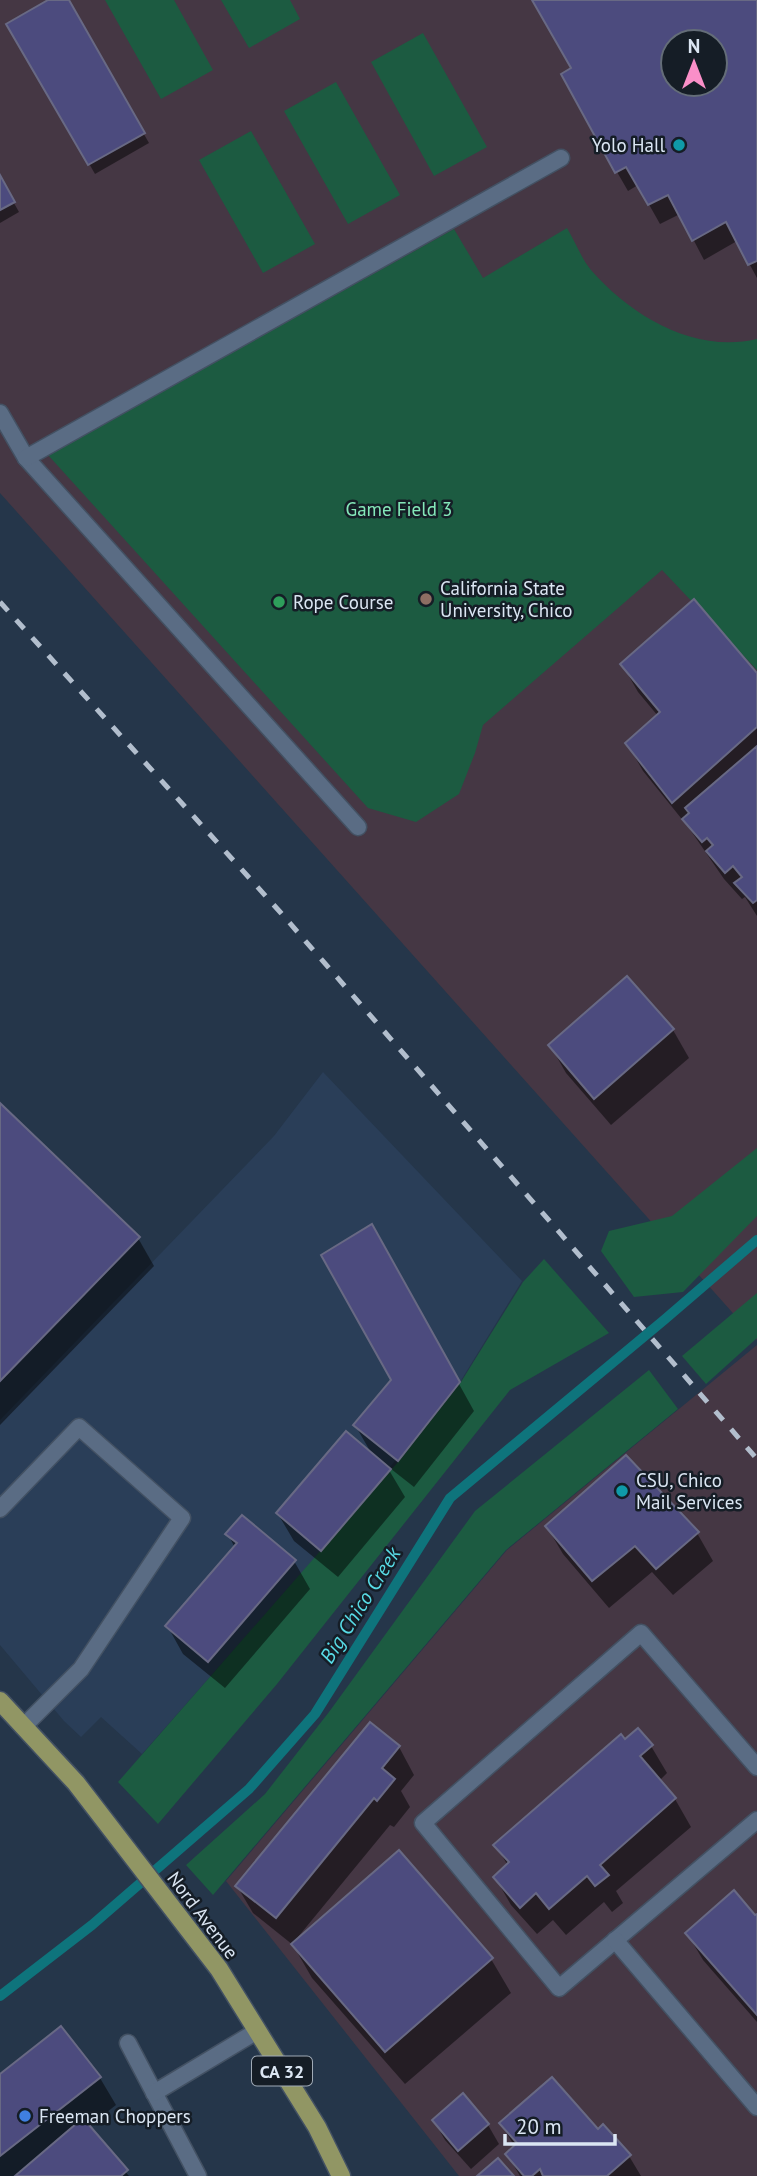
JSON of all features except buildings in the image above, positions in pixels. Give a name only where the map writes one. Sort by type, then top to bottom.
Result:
[{"type":"main road","name":"Nord Avenue","points":[[0,1701],[76,1783],[219,1969],[317,2127],[341,2176]]},
{"type":"lane","points":[[26,458],[561,158]]},
{"type":"lane","points":[[0,413],[26,458],[358,827]]},
{"type":"lane","points":[[0,1509],[79,1427],[183,1518],[81,1669],[23,1727]]},
{"type":"lane","points":[[757,1767],[641,1633],[423,1823],[559,1988],[757,1821]]},
{"type":"lane","points":[[615,1940],[757,2107]]},
{"type":"lane","points":[[154,2093],[257,2031]]},
{"type":"lane","points":[[128,2043],[198,2176]]},
{"type":"shaded area","name":"California State University, Chico","points":[[0,0],[757,0],[757,1340],[0,493]]},
{"type":"shaded area","points":[[323,1072],[522,1281],[460,1382],[321,1551],[142,1754],[101,1717],[81,1737],[64,1721],[0,1645],[0,1420],[274,1136]]},
{"type":"shaded area","points":[[757,1345],[757,2176],[459,2176],[226,1881],[507,1550]]},
{"type":"green space","points":[[105,0],[174,0],[213,70],[161,99]]},
{"type":"green space","points":[[221,0],[290,0],[300,19],[249,48]]},
{"type":"green space","points":[[423,33],[487,147],[434,176],[371,62]]},
{"type":"green space","points":[[336,82],[400,195],[348,224],[284,111]]},
{"type":"green space","points":[[251,131],[315,244],[263,273],[199,160]]},
{"type":"green space","name":"Game Field 3","points":[[567,228],[591,270],[607,287],[645,316],[688,336],[711,341],[757,339],[757,670],[662,570],[483,725],[459,794],[416,822],[368,808],[48,455],[454,229],[483,278]]},
{"type":"green space","points":[[757,1148],[757,1216],[683,1292],[634,1297],[601,1251],[609,1231],[672,1216]]},
{"type":"green space","points":[[544,1259],[609,1333],[510,1390],[277,1684],[158,1824],[118,1782],[399,1461],[461,1382],[523,1282]]},
{"type":"green space","points":[[757,1293],[757,1338],[706,1384],[682,1356]]},
{"type":"green space","points":[[649,1370],[678,1409],[506,1550],[213,1895],[186,1865],[265,1794],[329,1712],[475,1511]]},
{"type":"waterway","name":"Big Chico Creek","points":[[0,1996],[92,1925],[249,1789],[315,1714],[450,1498],[757,1240]]},
{"type":"railway","points":[[0,602],[281,913],[757,1459]]},
{"type":"place","name":"Yolo Hall","points":[[679,145]]},
{"type":"place","name":"California State University, Chico","points":[[426,599]]},
{"type":"place","name":"Rope Course","points":[[279,602]]},
{"type":"place","name":"CSU, Chico Mail Services","points":[[622,1491]]},
{"type":"place","name":"Freeman Choppers","points":[[25,2116]]}]
